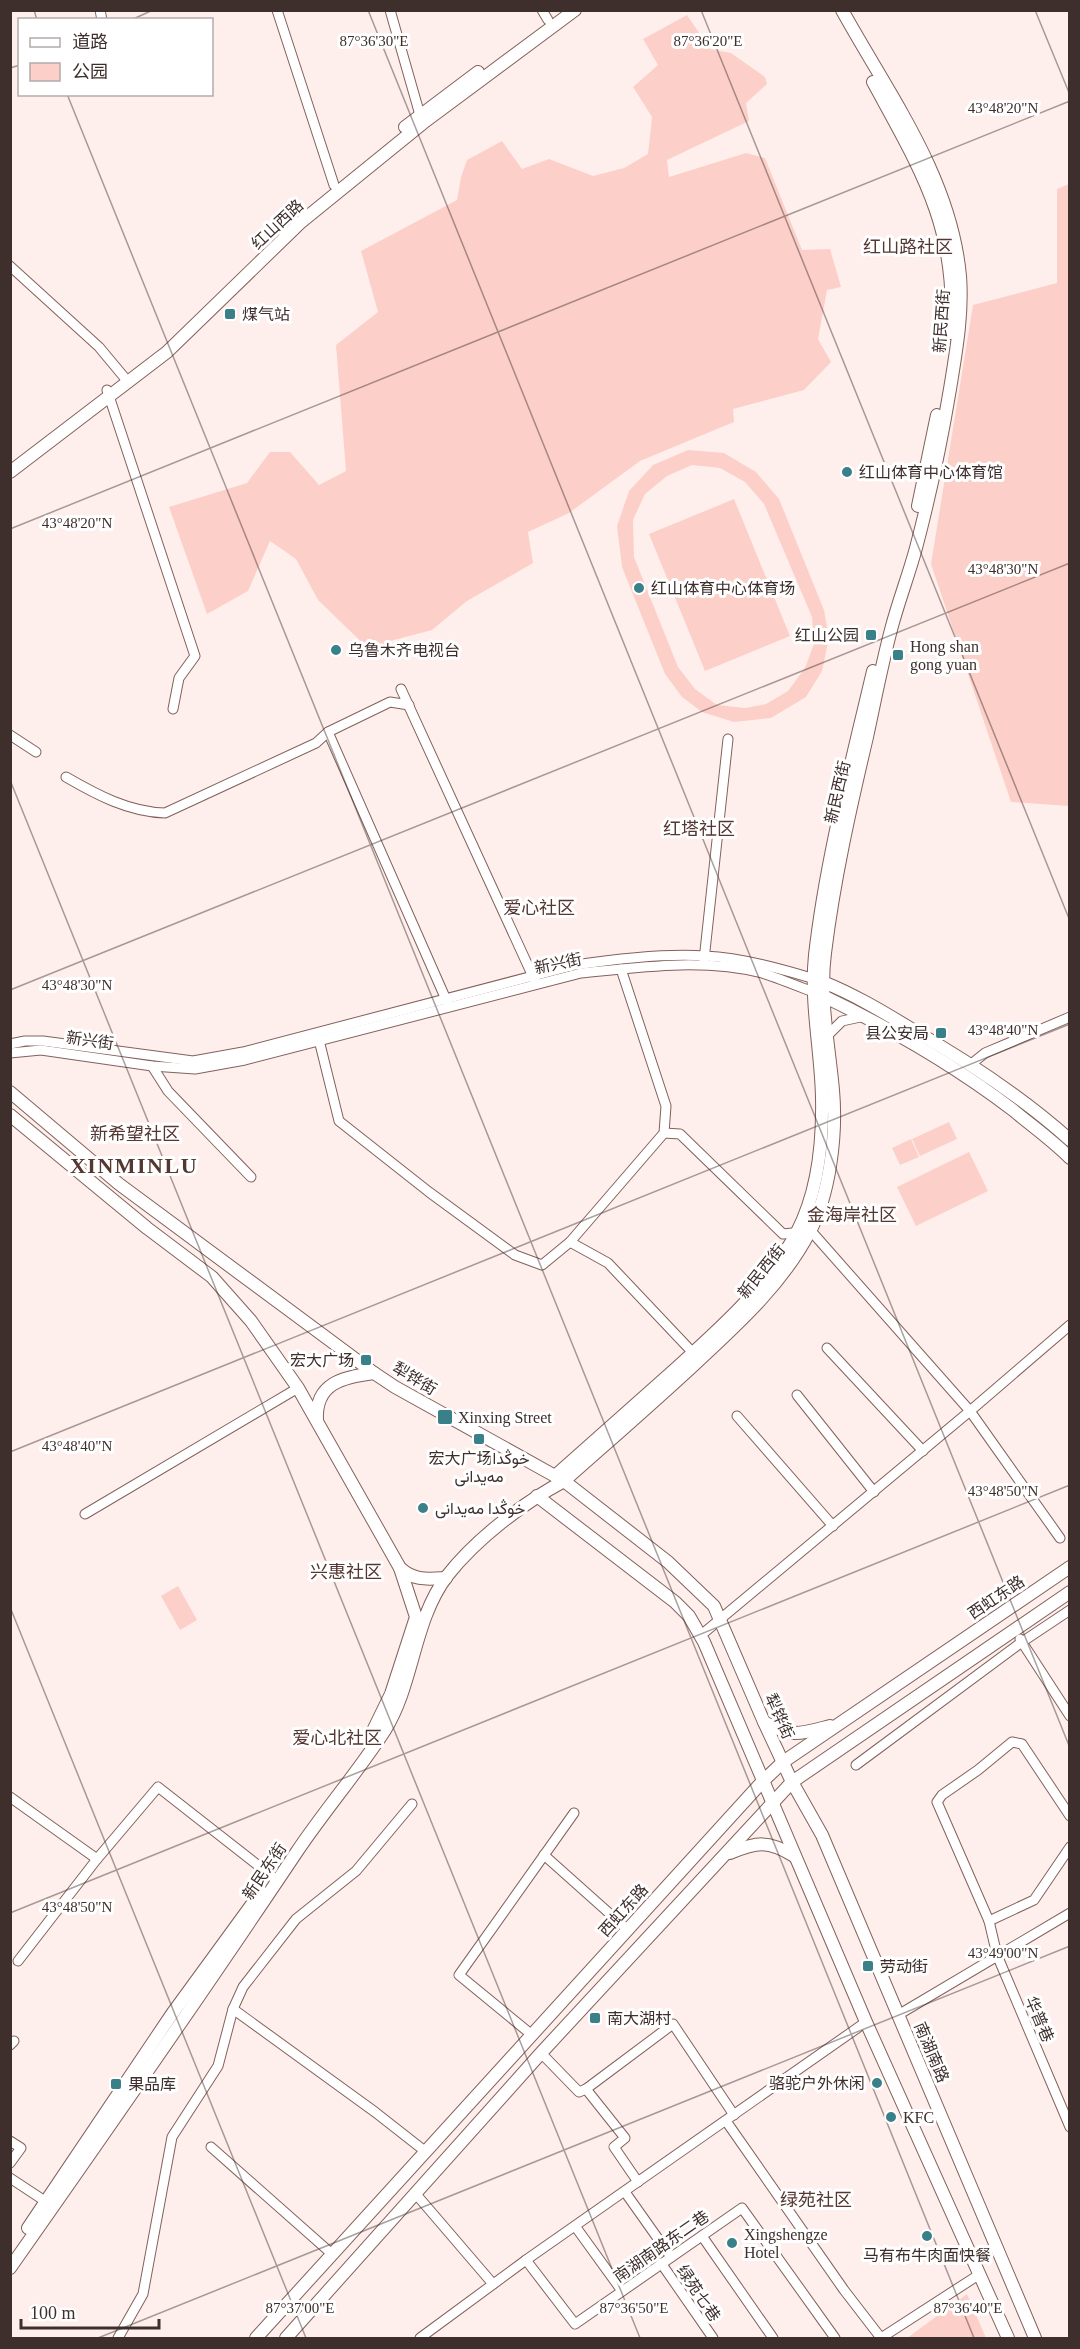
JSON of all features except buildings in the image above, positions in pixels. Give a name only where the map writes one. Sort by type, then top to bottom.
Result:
[{"type":"main road","name":"红山西路","points":[[10,472],[164,346],[297,215],[545,15],[561,10]]},
{"type":"main road","name":"红山西路","points":[[10,465],[167,352],[301,222],[423,123],[575,10]]},
{"type":"main road","name":"新民西街","points":[[819,980],[815,957],[827,876],[884,626],[912,533],[939,406],[951,337],[953,299],[943,231],[928,186],[891,114],[832,10]]},
{"type":"main road","name":"新民西街","points":[[537,1496],[560,1479],[696,1356],[758,1289],[796,1233],[807,1211],[814,1188],[822,1123],[819,980],[842,842],[892,626],[915,551],[939,453],[961,315],[957,258],[940,191],[919,145],[842,10]]},
{"type":"main road","name":"新兴街","points":[[819,980],[853,994],[970,1065],[1070,1140]]},
{"type":"main road","name":"新民西街","points":[[696,1356],[739,1324],[768,1292],[811,1231],[821,1206],[830,1165],[834,1096],[827,1036],[818,994]]},
{"type":"main road","name":"新兴街","points":[[818,994],[865,1016],[961,1072],[1055,1143],[1070,1158]]},
{"type":"main road","name":"犁铧街","points":[[10,1092],[119,1184],[374,1372],[395,1387],[560,1479],[668,1562],[714,1606],[792,1782]]},
{"type":"main road","points":[[10,1115],[147,1228],[212,1277],[251,1321],[298,1388],[400,1568],[410,1577],[446,1578]]},
{"type":"main road","points":[[318,1422],[317,1406],[320,1395],[330,1385],[353,1376],[374,1372]]},
{"type":"main road","points":[[537,1496],[675,1602],[689,1616],[700,1636],[866,2022],[1008,2338]]},
{"type":"main road","name":"新民东街","points":[[275,1879],[386,1728],[399,1698],[426,1615],[446,1578],[471,1551],[537,1496]]},
{"type":"main road","name":"西虹东路","points":[[256,2338],[762,1782],[783,1762],[1070,1567]]},
{"type":"main road","name":"新民东街","points":[[10,2268],[50,2204],[275,1879],[365,1747],[379,1722],[391,1694],[416,1617],[400,1568]]},
{"type":"main road","points":[[286,2338],[541,2053],[792,1782],[1070,1592]]},
{"type":"main road","points":[[764,1722],[786,1734],[804,1733],[840,1723]]},
{"type":"main road","name":"南湖南路","points":[[792,1782],[822,1835],[1035,2338]]},
{"type":"main road","points":[[726,1854],[753,1844],[778,1846],[794,1856]]},
{"type":"main road","name":"新民东街","points":[[10,2255],[50,2204]]},
{"type":"street","points":[[277,10],[334,185]]},
{"type":"street","points":[[390,10],[420,115]]},
{"type":"street","points":[[10,266],[99,347],[124,377]]},
{"type":"street","points":[[108,393],[195,656],[179,678],[173,709]]},
{"type":"street","points":[[401,689],[535,980]]},
{"type":"street","points":[[66,777],[102,797],[146,813],[165,813],[316,742],[328,732],[390,702],[409,705]]},
{"type":"street","points":[[328,732],[448,1003]]},
{"type":"street","points":[[10,735],[36,752]]},
{"type":"street","points":[[704,960],[728,739]]},
{"type":"street","name":"新兴街","points":[[10,1053],[41,1050],[152,1066],[195,1069],[245,1060],[319,1040],[535,980],[575,965],[618,958],[763,964],[819,980]]},
{"type":"street","name":"新兴街","points":[[535,980],[704,960],[760,973],[818,994]]},
{"type":"street","points":[[319,1040],[339,1121],[515,1255],[542,1265],[570,1242],[664,1133],[666,1106],[621,969]]},
{"type":"street","name":"新兴街","points":[[10,1044],[43,1041],[193,1061],[243,1052],[448,1003]]},
{"type":"street","points":[[827,1036],[842,1021],[865,1016]]},
{"type":"street","points":[[970,1065],[985,1053],[1070,1017]]},
{"type":"street","points":[[152,1066],[168,1091],[251,1177]]},
{"type":"street","points":[[664,1133],[680,1134],[783,1234],[811,1231],[970,1412],[1060,1538]]},
{"type":"street","points":[[570,1242],[608,1263],[696,1356]]},
{"type":"street","points":[[700,1636],[970,1412],[1070,1325]]},
{"type":"street","points":[[827,1348],[923,1451]]},
{"type":"street","points":[[85,1514],[298,1388]]},
{"type":"street","points":[[797,1395],[874,1492]]},
{"type":"street","points":[[737,1416],[833,1526]]},
{"type":"street","points":[[856,1765],[1022,1642],[1070,1610]]},
{"type":"street","points":[[1014,1630],[1070,1716]]},
{"type":"street","name":"华普巷","points":[[1070,1816],[1022,1744],[1012,1742],[942,1795],[937,1802],[989,1921],[997,1955],[1070,2127]]},
{"type":"street","points":[[18,1961],[97,1859],[158,1787],[275,1879]]},
{"type":"street","points":[[10,1797],[97,1859]]},
{"type":"street","points":[[118,2338],[143,2294],[172,2137],[218,2066],[233,2009],[243,1987],[296,1918],[356,1871],[412,1803]]},
{"type":"street","points":[[532,2035],[459,1975],[574,1812]]},
{"type":"street","points":[[989,1921],[1034,1900],[1070,1847]]},
{"type":"street","points":[[544,1855],[628,1930]]},
{"type":"street","points":[[898,2015],[1070,1913]]},
{"type":"street","points":[[233,2009],[426,2152]]},
{"type":"street","points":[[420,2338],[526,2260],[866,2022]]},
{"type":"street","points":[[541,2053],[579,2092],[673,2024],[734,2115]]},
{"type":"street","points":[[586,2089],[625,2139],[614,2147],[638,2182]]},
{"type":"street","points":[[726,2121],[844,2290],[881,2338],[980,2274]]},
{"type":"street","points":[[10,2141],[21,2148],[10,2163]]},
{"type":"street","points":[[211,2147],[332,2254]]},
{"type":"street","points":[[10,2178],[50,2204]]},
{"type":"street","points":[[625,2192],[671,2257]]},
{"type":"street","points":[[415,2193],[493,2284]]},
{"type":"street","name":"南湖南路东二巷","points":[[526,2260],[575,2324],[742,2208],[835,2338]]},
{"type":"street","points":[[575,2226],[622,2291]]},
{"type":"street","points":[[702,2236],[773,2338]]},
{"type":"street","name":"绿苑七巷","points":[[661,2264],[713,2338]]},
{"type":"green space","points":[[687,15],[710,49],[731,53],[765,77],[767,84],[746,103],[749,121],[667,160],[669,177],[746,153],[765,158],[802,250],[830,249],[841,287],[827,290],[818,339],[831,362],[804,390],[733,409],[734,422],[640,461],[569,513],[528,532],[533,563],[467,601],[432,630],[390,641],[378,658],[318,600],[296,559],[270,541],[248,591],[207,614],[169,507],[247,483],[270,452],[290,452],[319,485],[346,471],[336,345],[378,312],[361,251],[457,200],[467,160],[502,141],[522,169],[549,159],[593,176],[624,168],[648,154],[652,117],[633,87],[658,65],[643,39]]},
{"type":"green space","points":[[1069,184],[1069,806],[1011,802],[931,564],[973,305],[1057,283],[1057,189]]},
{"type":"green space","name":"红山体育中心体育场","points":[[688,450],[724,453],[756,472],[779,499],[824,610],[829,638],[822,671],[806,697],[771,718],[734,722],[702,712],[682,697],[665,674],[622,567],[617,526],[629,491],[653,465]],"holes":[[[692,465],[720,468],[745,482],[764,504],[812,617],[814,644],[805,668],[788,691],[766,704],[745,708],[717,705],[695,689],[678,667],[634,557],[633,520],[645,494],[667,476]]]},
{"type":"green space","points":[[734,499],[790,636],[705,671],[649,534]]},
{"type":"green space","points":[[949,1122],[957,1139],[920,1156],[912,1139]]},
{"type":"green space","points":[[911,1139],[919,1157],[900,1165],[892,1148]]},
{"type":"green space","points":[[969,1152],[988,1191],[916,1226],[897,1187]]},
{"type":"green space","points":[[178,1586],[197,1620],[180,1630],[161,1596]]},
{"type":"green space","points":[[967,2294],[986,2338],[907,2338]]},
{"type":"place","name":"煤气站","points":[[230,314]]},
{"type":"place","name":"红山体育中心体育馆","points":[[847,472]]},
{"type":"place","name":"红山体育中心体育场","points":[[639,588]]},
{"type":"place","name":"红山公园","points":[[871,635]]},
{"type":"place","name":"乌鲁木齐电视台","points":[[336,650]]},
{"type":"place","name":"Hong shan gong yuan","points":[[898,655]]},
{"type":"place","name":"县公安局","points":[[941,1033]]},
{"type":"place","name":"宏大广场","points":[[366,1360]]},
{"type":"place","name":"Xinxing Street","points":[[445,1417]]},
{"type":"place","name":"宏大广场خوڭدا مەيدانى","points":[[479,1439]]},
{"type":"place","name":"خوڭدا مەيدانى","points":[[423,1508]]},
{"type":"place","name":"劳动街","points":[[868,1966]]},
{"type":"place","name":"南大湖村","points":[[595,2018]]},
{"type":"place","name":"骆驼户外休闲","points":[[877,2083]]},
{"type":"place","name":"果品库","points":[[116,2084]]},
{"type":"place","name":"KFC","points":[[891,2117]]},
{"type":"place","name":"马有布牛肉面快餐","points":[[927,2236]]},
{"type":"place","name":"Xingshengze Hotel","points":[[732,2243]]},
{"type":"district","name":"红山路社区","points":[[908,247]]},
{"type":"district","name":"红塔社区","points":[[699,829]]},
{"type":"district","name":"爱心社区","points":[[539,908]]},
{"type":"district","name":"新希望社区","points":[[135,1134]]},
{"type":"district","name":"XINMINLU","points":[[134,1165]]},
{"type":"district","name":"金海岸社区","points":[[852,1215]]},
{"type":"district","name":"兴惠社区","points":[[346,1572]]},
{"type":"district","name":"爱心北社区","points":[[337,1738]]},
{"type":"district","name":"绿苑社区","points":[[816,2200]]}]
